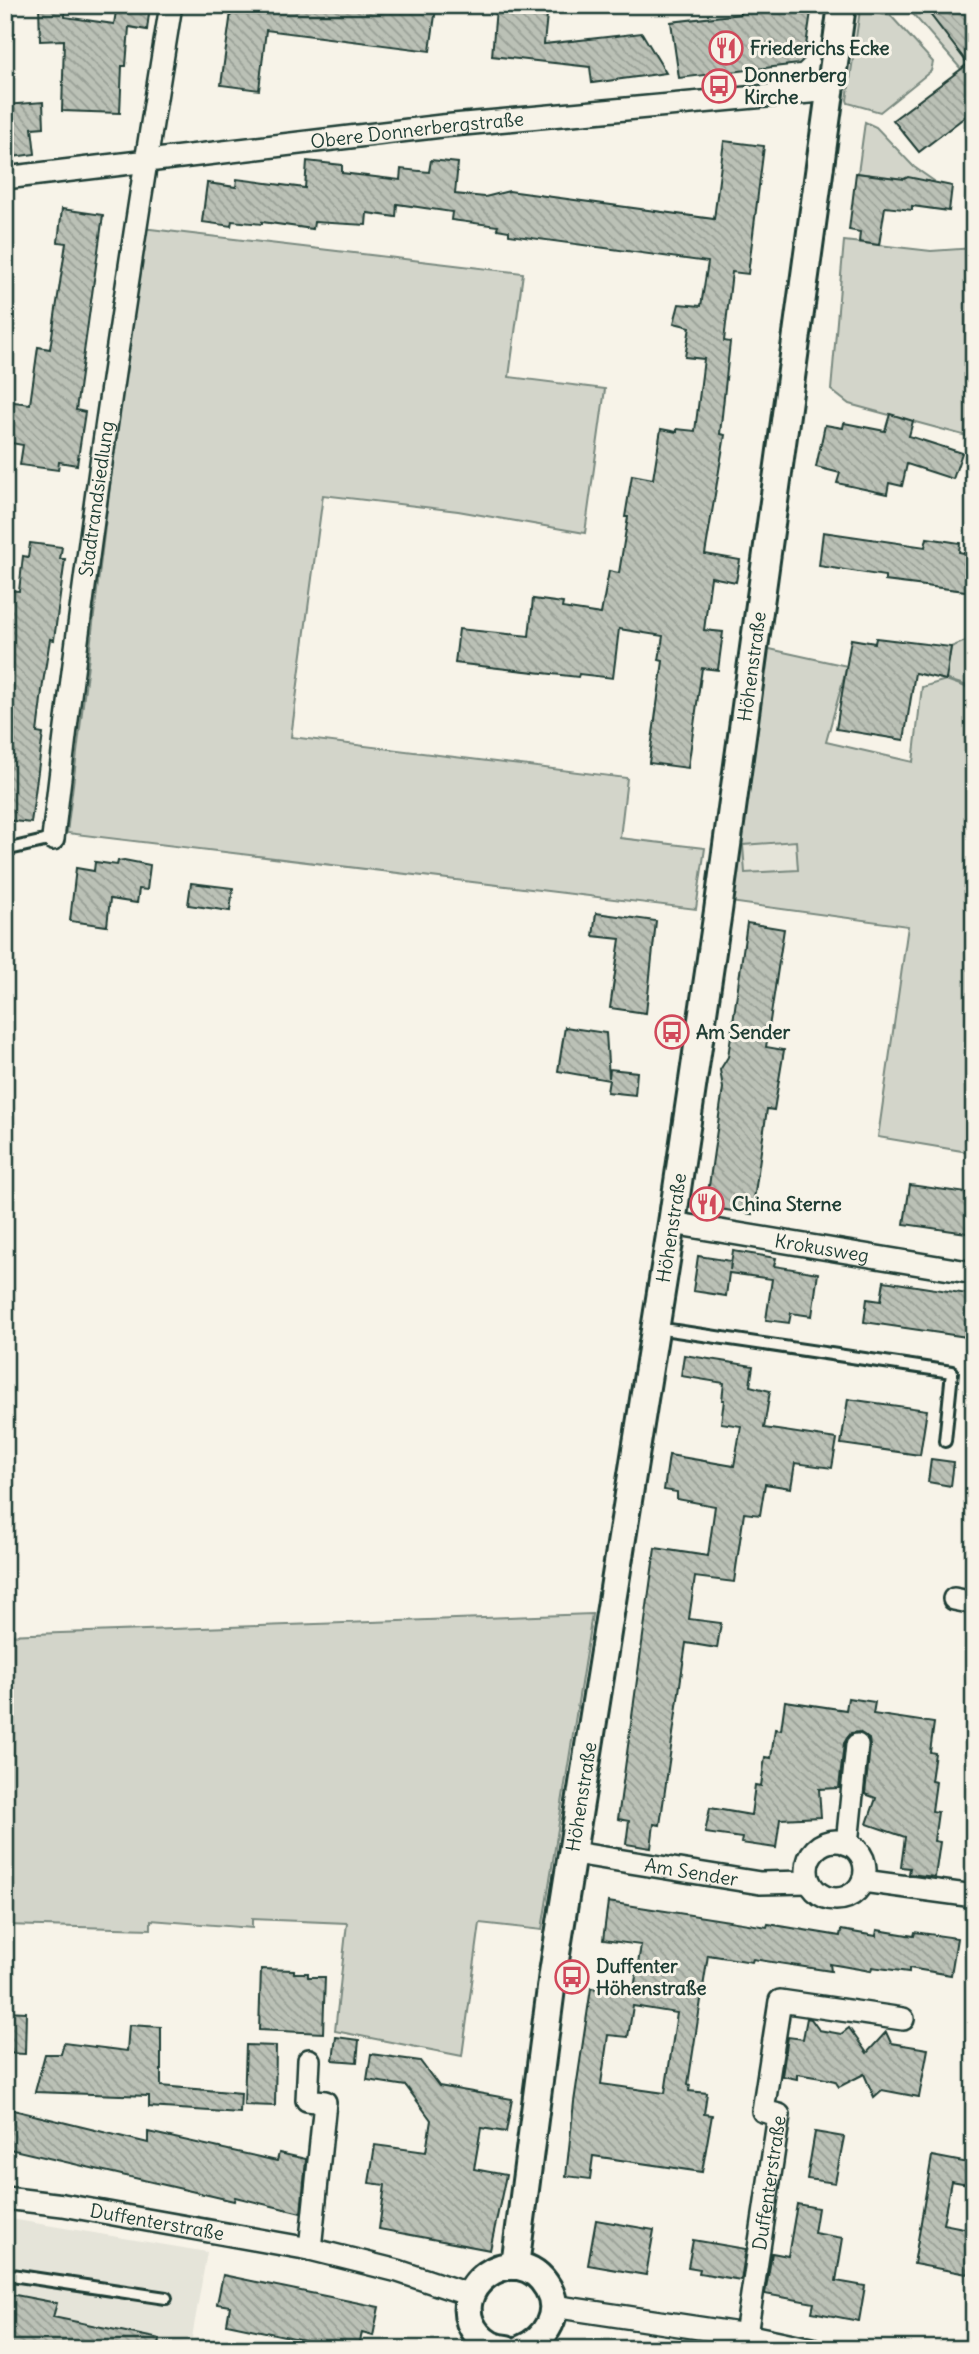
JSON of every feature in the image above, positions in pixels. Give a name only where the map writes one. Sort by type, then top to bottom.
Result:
[{"type":"street","name":"Stadtrandsiedlung","points":[[54,839],[68,701],[171,5]]},
{"type":"street","name":"Höhenstraße","points":[[515,2266],[551,1986],[672,1223],[718,911],[842,5]]},
{"type":"street","name":"Obere Donnerbergstraße","points":[[5,178],[442,126],[831,90]]},
{"type":"street","name":"Krokusweg","points":[[672,1223],[974,1273]]},
{"type":"street","points":[[847,1844],[857,1745]]},
{"type":"street","points":[[828,1843],[847,1844],[863,1859],[863,1881],[858,1889],[841,1899],[822,1896],[809,1882],[808,1863],[812,1854],[828,1843]]},
{"type":"street","name":"Am Sender","points":[[574,1853],[760,1883],[809,1882]]},
{"type":"street","points":[[863,1881],[974,1896]]},
{"type":"street","name":"Duffenterstraße","points":[[746,2335],[779,2115],[762,2111],[780,2000],[903,2019]]},
{"type":"street","points":[[309,2060],[307,2100],[325,2102],[310,2249]]},
{"type":"street","name":"Duffenterstraße","points":[[5,2198],[63,2205],[310,2249],[398,2271],[470,2295]]},
{"type":"street","points":[[499,2348],[484,2341],[475,2332],[468,2308],[470,2295],[480,2279],[496,2268],[515,2266],[529,2270],[541,2278],[550,2291],[553,2306],[551,2321],[544,2334],[522,2349]]},
{"type":"street","points":[[553,2306],[746,2335],[812,2349]]},
{"type":"lane","points":[[5,850],[54,839]]},
{"type":"lane","points":[[655,1328],[952,1372],[945,1441]]},
{"type":"lane","points":[[5,2274],[166,2298]]},
{"type":"shaded area","points":[[923,5],[968,63],[961,69],[912,13]]},
{"type":"shaded area","points":[[860,10],[891,16],[933,62],[931,71],[880,112],[848,103],[847,100]]},
{"type":"shaded area","points":[[865,122],[876,127],[914,167],[934,183],[858,173]]},
{"type":"shaded area","points":[[142,228],[523,273],[509,377],[605,389],[585,533],[458,511],[323,495],[291,737],[627,778],[620,838],[705,848],[696,909],[67,833]]},
{"type":"shaded area","points":[[844,241],[931,251],[974,248],[974,438],[849,404],[831,390]]},
{"type":"shaded area","points":[[974,628],[974,688],[945,679],[951,647],[966,641]]},
{"type":"shaded area","points":[[765,648],[847,666],[826,742],[913,762],[922,687],[946,680],[974,690],[974,1153],[878,1137],[908,926],[730,902]],"holes":[[[796,841],[798,870],[745,873],[743,845]]]},
{"type":"shaded area","points":[[796,841],[798,870],[745,874],[743,845]]},
{"type":"shaded area","points":[[592,1614],[542,1930],[480,1923],[462,2056],[335,2031],[347,1923],[252,1919],[252,1928],[151,1920],[151,1929],[5,1925],[5,1635]]},
{"type":"shaded area","points":[[5,2218],[207,2252],[190,2349],[5,2349]]},
{"type":"building","points":[[39,5],[65,5],[65,17],[114,24],[117,5],[150,5],[147,30],[129,27],[126,66],[122,66],[120,113],[62,111],[64,40],[40,41]]},
{"type":"building","points":[[232,5],[413,5],[436,8],[430,51],[266,30],[259,90],[221,85]]},
{"type":"building","points":[[499,5],[548,5],[544,44],[642,33],[666,73],[592,83],[590,67],[492,56],[496,8],[499,9]]},
{"type":"building","name":"Friederichs Ecke","points":[[741,5],[812,5],[804,59],[799,64],[679,78],[671,22],[740,14]]},
{"type":"building","points":[[923,5],[974,5],[974,110],[919,152],[893,120],[968,64]]},
{"type":"building","points":[[43,102],[44,127],[32,128],[35,154],[5,158],[5,105]]},
{"type":"building","points":[[724,141],[764,146],[748,274],[732,272],[724,341],[730,342],[720,434],[725,435],[705,554],[740,560],[736,582],[711,577],[704,630],[723,632],[718,670],[702,668],[688,768],[649,763],[663,661],[659,660],[663,636],[619,629],[613,678],[579,674],[578,677],[455,663],[459,629],[529,636],[533,599],[563,603],[562,608],[601,614],[609,571],[619,573],[632,475],[653,479],[661,429],[695,431],[704,359],[685,357],[690,327],[674,323],[679,304],[701,306],[708,262],[509,235],[509,231],[497,229],[498,226],[451,220],[452,212],[397,204],[396,217],[367,213],[366,225],[314,222],[313,229],[262,222],[232,221],[231,226],[202,222],[207,183],[236,187],[237,179],[305,188],[307,161],[342,165],[342,173],[400,180],[401,169],[429,172],[431,160],[458,163],[455,194],[485,197],[509,191],[714,219]]},
{"type":"building","points":[[856,173],[904,179],[908,177],[952,186],[949,211],[912,206],[912,210],[885,207],[879,245],[859,242],[860,232],[849,230]]},
{"type":"building","points":[[62,209],[103,215],[76,410],[85,412],[77,465],[59,462],[58,470],[20,465],[23,445],[5,442],[5,401],[30,404],[38,347],[50,349],[66,243],[58,242]]},
{"type":"building","points":[[890,414],[913,421],[909,436],[962,453],[953,479],[907,464],[902,486],[889,483],[887,494],[837,483],[840,473],[816,467],[825,425],[843,428],[844,423],[885,431]]},
{"type":"building","points":[[823,532],[925,547],[927,538],[960,543],[959,552],[974,555],[974,592],[885,581],[885,576],[819,566]]},
{"type":"building","points":[[30,543],[62,547],[60,559],[65,559],[54,640],[50,639],[43,683],[37,733],[43,734],[31,823],[5,820],[5,590],[19,591],[23,556],[28,557]]},
{"type":"building","points":[[876,638],[951,647],[946,680],[915,673],[904,740],[836,729],[851,639],[875,643]]},
{"type":"building","points":[[118,861],[150,865],[147,890],[139,889],[137,903],[110,899],[107,926],[70,921],[76,868],[94,871],[95,862],[117,865]]},
{"type":"building","points":[[191,883],[233,888],[230,911],[188,905]]},
{"type":"building","points":[[596,913],[656,921],[646,1013],[610,1008],[620,939],[593,936]]},
{"type":"building","points":[[747,923],[784,929],[766,1047],[784,1050],[774,1110],[767,1109],[752,1214],[706,1207],[723,1088],[720,1070],[728,1057]]},
{"type":"building","points":[[565,1027],[606,1033],[609,1078],[610,1069],[637,1072],[635,1095],[607,1092],[609,1080],[558,1071]]},
{"type":"building","points":[[910,1185],[974,1194],[974,1234],[904,1224]]},
{"type":"building","points":[[733,1251],[776,1258],[774,1266],[818,1273],[812,1316],[791,1313],[789,1323],[766,1320],[772,1279],[729,1273],[726,1296],[693,1291],[698,1256],[731,1261],[730,1270]]},
{"type":"building","points":[[884,1281],[974,1295],[974,1338],[864,1322],[867,1299],[881,1301]]},
{"type":"building","points":[[684,1355],[753,1366],[750,1386],[770,1391],[764,1428],[837,1439],[832,1468],[795,1463],[791,1488],[765,1484],[760,1515],[744,1513],[734,1582],[695,1577],[689,1619],[721,1623],[717,1648],[686,1643],[660,1825],[654,1824],[651,1848],[626,1844],[629,1821],[618,1819],[655,1548],[708,1556],[715,1506],[677,1499],[677,1492],[664,1490],[669,1455],[734,1466],[741,1426],[721,1423],[724,1383],[681,1376]]},
{"type":"building","points":[[848,1399],[927,1410],[920,1455],[841,1444]]},
{"type":"building","points":[[931,1459],[954,1462],[951,1486],[928,1482]]},
{"type":"building","points":[[848,1698],[875,1702],[873,1714],[934,1723],[930,1752],[935,1753],[931,1781],[936,1782],[932,1811],[938,1812],[934,1841],[940,1842],[935,1877],[909,1874],[910,1868],[901,1867],[905,1837],[867,1824],[876,1798],[865,1794],[870,1746],[869,1739],[859,1732],[851,1733],[844,1743],[839,1788],[819,1789],[821,1817],[780,1819],[776,1848],[741,1843],[742,1838],[705,1833],[710,1808],[751,1815],[755,1785],[761,1786],[765,1757],[771,1758],[775,1729],[781,1730],[785,1701],[846,1710]]},
{"type":"building","points":[[608,1902],[840,1936],[841,1930],[876,1936],[877,1930],[914,1936],[915,1932],[957,1938],[951,1975],[909,1968],[909,1972],[872,1967],[871,1971],[830,1964],[831,1971],[708,1955],[688,2084],[689,2091],[707,2093],[704,2114],[712,2115],[702,2172],[593,2156],[590,2179],[566,2176],[591,1988],[633,1995],[641,1945],[603,1940]],"holes":[[[633,2006],[677,2013],[665,2093],[601,2084],[608,2035],[628,2037]]]},
{"type":"building","points":[[261,1969],[294,1970],[294,1973],[308,1973],[308,1977],[325,1977],[323,2033],[259,2030]]},
{"type":"building","points":[[5,2011],[26,2012],[25,2054],[5,2053]]},
{"type":"building","points":[[807,2018],[811,2019],[819,2030],[841,2034],[849,2028],[867,2053],[886,2032],[891,2043],[928,2049],[919,2097],[882,2090],[874,2097],[864,2074],[839,2087],[835,2081],[821,2078],[797,2074],[797,2079],[782,2076],[788,2037],[803,2039]]},
{"type":"building","points":[[129,2025],[161,2027],[161,2086],[241,2093],[240,2113],[149,2107],[149,2096],[35,2092],[45,2054],[61,2054],[64,2043],[127,2051]]},
{"type":"building","points":[[336,2037],[359,2040],[357,2062],[333,2060]]},
{"type":"building","points":[[246,2045],[276,2046],[275,2106],[244,2105]]},
{"type":"building","points":[[371,2054],[420,2061],[439,2086],[512,2099],[506,2132],[481,2128],[474,2169],[506,2175],[490,2250],[379,2229],[385,2185],[369,2183],[375,2145],[426,2152],[431,2120],[406,2086],[367,2080]]},
{"type":"building","points":[[5,2108],[148,2143],[148,2132],[277,2161],[279,2153],[306,2159],[301,2213],[235,2197],[234,2201],[5,2148]]},
{"type":"building","points":[[815,2132],[844,2137],[835,2183],[807,2179]]},
{"type":"building","points":[[932,2156],[974,2164],[974,2185],[951,2181],[943,2224],[974,2230],[967,2274],[914,2264]]},
{"type":"building","points":[[797,2204],[818,2208],[814,2233],[843,2238],[836,2281],[865,2286],[859,2321],[812,2312],[814,2303],[765,2294],[772,2253],[788,2256]]},
{"type":"building","points":[[596,2220],[654,2230],[646,2275],[588,2265]]},
{"type":"building","points":[[693,2240],[746,2249],[741,2280],[699,2273],[700,2269],[688,2267]]},
{"type":"building","points":[[223,2275],[379,2307],[373,2336],[362,2333],[358,2349],[347,2349],[227,2324],[230,2306],[217,2304]]},
{"type":"building","points":[[5,2293],[57,2303],[53,2317],[160,2339],[159,2349],[5,2349]]},
{"type":"place","name":"Friederichs Ecke","points":[[726,48]]},
{"type":"place","name":"Donnerberg Kirche","points":[[719,86]]},
{"type":"place","name":"Am Sender","points":[[672,1032]]},
{"type":"place","name":"China Sterne","points":[[707,1204]]},
{"type":"place","name":"Duffenter Höhenstraße","points":[[572,1977]]}]
